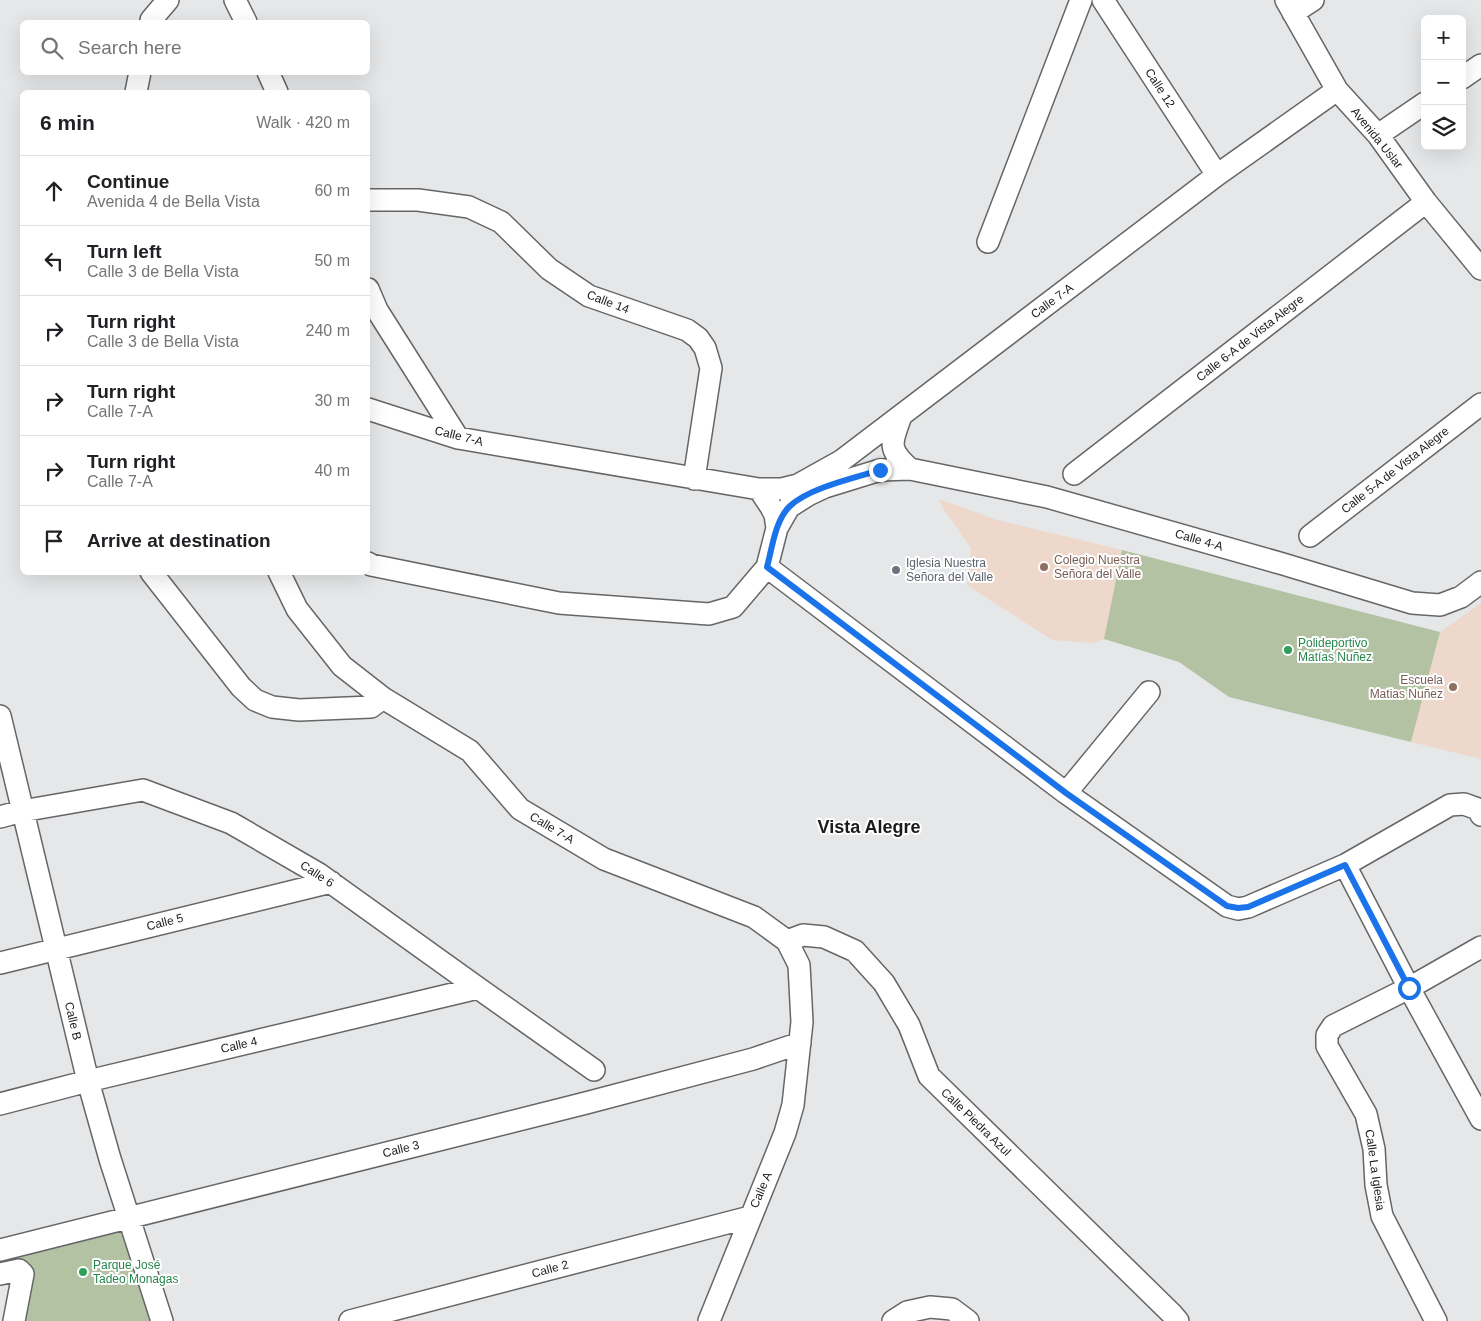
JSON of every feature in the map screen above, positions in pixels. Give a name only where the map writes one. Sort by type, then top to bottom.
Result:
[{"type":"street","points":[[151,20],[168,0]]},
{"type":"street","points":[[235,0],[245,20]]},
{"type":"street","points":[[988,242],[1081,0]]},
{"type":"street","name":"Calle 12","points":[[1103,0],[1217,175]]},
{"type":"street","points":[[1289,6],[1313,0]]},
{"type":"street","name":"Avenida Uslar","points":[[1289,6],[1337,90],[1378,135],[1426,202],[1477,257]]},
{"type":"street","points":[[1466,75],[1481,65]]},
{"type":"street","points":[[136,90],[139,75]]},
{"type":"street","points":[[269,75],[276,90]]},
{"type":"street","name":"Calle 7-A","points":[[370,410],[458,438],[759,489],[782,489],[798,485],[841,461],[1217,175],[1337,90]]},
{"type":"street","points":[[1378,135],[1422,105]]},
{"type":"street","name":"Calle 14","points":[[370,200],[418,200],[469,207],[501,222],[549,269],[589,296],[687,330],[698,338],[705,348],[711,368],[694,479]]},
{"type":"street","name":"Calle 6-A de Vista Alegre","points":[[1074,474],[1426,202]]},
{"type":"street","points":[[370,294],[377,310],[458,438]]},
{"type":"street","name":"Calle 5-A de Vista Alegre","points":[[1310,536],[1481,404]]},
{"type":"street","points":[[901,416],[894,434],[893,447],[896,457],[910,470]]},
{"type":"street","points":[[370,564],[559,604],[709,614],[733,607],[767,567],[777,528],[789,506],[825,487],[880,470],[910,470]]},
{"type":"street","name":"Calle 4-A","points":[[910,470],[1047,498],[1283,564],[1412,603],[1440,605],[1461,598],[1481,582]]},
{"type":"street","points":[[759,489],[775,514],[777,528]]},
{"type":"street","points":[[767,567],[1066,793],[1227,906],[1248,907],[1345,865],[1450,805],[1464,804],[1478,809],[1481,814]]},
{"type":"street","points":[[153,575],[241,687],[255,700],[272,707],[299,710],[333,710],[371,707],[383,698]]},
{"type":"street","name":"Calle 7-A","points":[[280,575],[297,609],[342,666],[383,698],[470,752],[520,809],[604,859],[754,916],[787,941],[798,965],[802,1022],[800,1049]]},
{"type":"street","points":[[1066,793],[1149,692]]},
{"type":"street","name":"Calle B","points":[[0,716],[88,1081],[110,1159],[162,1321]]},
{"type":"street","name":"Calle 6","points":[[0,817],[22,811],[143,790],[231,823],[331,882],[594,1070]]},
{"type":"street","points":[[1345,865],[1409,988],[1481,1119]]},
{"type":"street","name":"Calle 5","points":[[0,963],[331,882]]},
{"type":"street","name":"Calle Piedra Azul","points":[[787,941],[803,935],[824,937],[855,951],[884,983],[909,1025],[929,1076],[1178,1321]]},
{"type":"street","points":[[1409,988],[1481,947]]},
{"type":"street","name":"Calle 4","points":[[0,1104],[88,1081],[478,988]]},
{"type":"street","name":"Calle La Iglesia","points":[[1409,988],[1333,1026],[1327,1035],[1327,1046],[1366,1114],[1374,1149],[1376,1185],[1382,1216],[1436,1321]]},
{"type":"street","name":"Calle 3","points":[[0,1250],[130,1222],[588,1108],[758,1070],[800,1049]]},
{"type":"street","name":"Calle A","points":[[709,1321],[785,1133],[793,1105],[800,1049]]},
{"type":"street","name":"Calle 2","points":[[350,1321],[750,1217]]},
{"type":"street","name":"Calle 3","points":[[0,1260],[130,1222]]},
{"type":"street","points":[[0,1274],[19,1270],[23,1274],[14,1321]]},
{"type":"street","points":[[898,1320],[907,1312],[930,1307],[952,1309],[968,1321]]},
{"type":"shaded area","name":"Colegio Nuestra Señora del Valle","points":[[939,499],[997,520],[1122,550],[1104,639],[1092,643],[1052,640],[967,585],[971,548],[942,507]]},
{"type":"shaded area","name":"Escuela Matias Nuñez","points":[[1481,603],[1481,759],[1411,742],[1440,632]]},
{"type":"green space","name":"Polideportivo Matías Nuñez","points":[[1122,550],[1440,632],[1411,742],[1229,697],[1179,662],[1104,639]]},
{"type":"green space","name":"Parque José Tadeo Monagas","points":[[132,1226],[162,1321],[14,1321],[23,1274],[0,1274],[0,1260]]},
{"type":"place","name":"Colegio Nuestra Señora del Valle","points":[[1044,567]]},
{"type":"place","name":"Iglesia Nuestra Señora del Valle","points":[[896,570]]},
{"type":"place","name":"Polideportivo Matías Nuñez","points":[[1288,650]]},
{"type":"place","name":"Escuela Matias Nuñez","points":[[1453,687]]},
{"type":"place","name":"Parque José Tadeo Monagas","points":[[83,1272]]},
{"type":"district","name":"Vista Alegre","points":[[869,827]]},
{"type":"route","points":[[880,470],[825,487],[789,506],[777,528],[767,567],[1066,793],[1227,906],[1248,907],[1345,865],[1409,988]]}]
